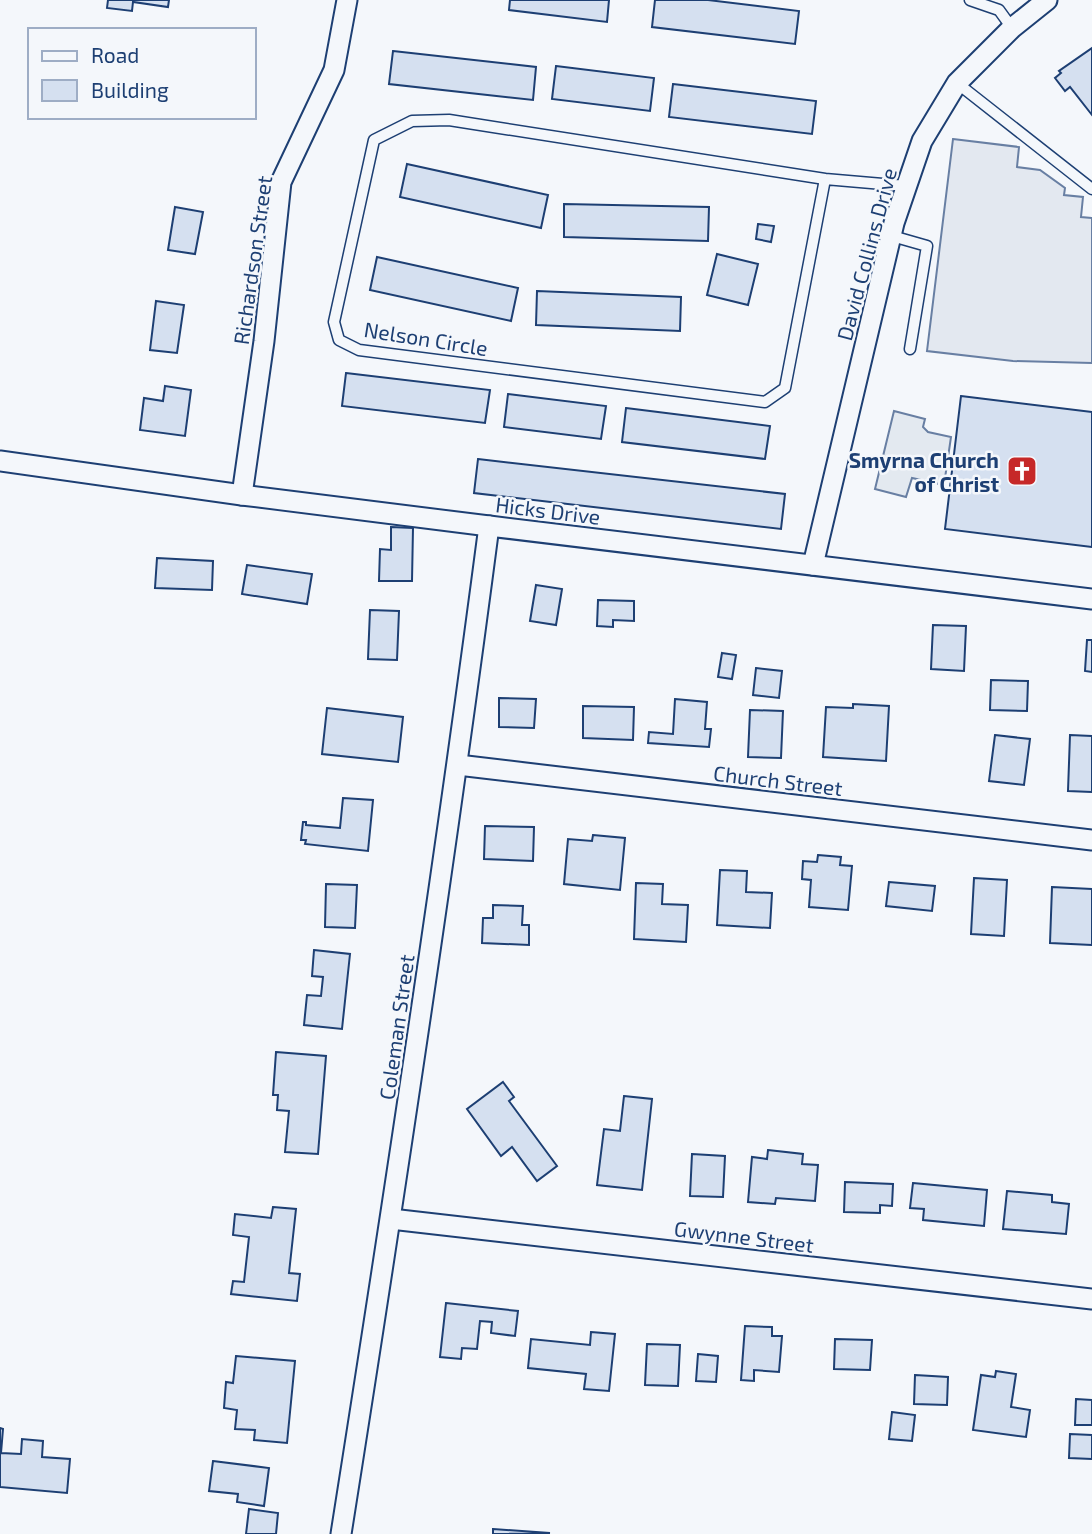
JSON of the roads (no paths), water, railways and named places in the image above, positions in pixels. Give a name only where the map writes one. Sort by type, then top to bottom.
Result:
[{"type":"street","name":"Richardson Street","points":[[242,495],[264,341],[281,182],[334,70],[347,0]]},
{"type":"street","name":"David Collins Drive","points":[[813,565],[894,223],[922,141],[957,83],[1012,28],[1047,0]]},
{"type":"street","name":"Hicks Drive","points":[[0,461],[242,495],[1092,599]]},
{"type":"street","name":"Coleman Street","points":[[341,1534],[458,765],[489,526]]},
{"type":"street","name":"Church Street","points":[[458,765],[1092,840]]},
{"type":"street","name":"Gwynne Street","points":[[391,1219],[1092,1299]]},
{"type":"lane","points":[[970,0],[999,10],[1012,28]]},
{"type":"lane","points":[[957,83],[1092,189]]},
{"type":"lane","name":"Nelson Circle","points":[[825,178],[785,388],[765,402],[359,350],[339,340],[334,322],[374,140],[412,121],[449,120],[825,178],[906,186]]},
{"type":"lane","points":[[892,236],[927,246],[910,349]]},
{"type":"place","name":"Smyrna Church of Christ","points":[[1022,471]]}]
